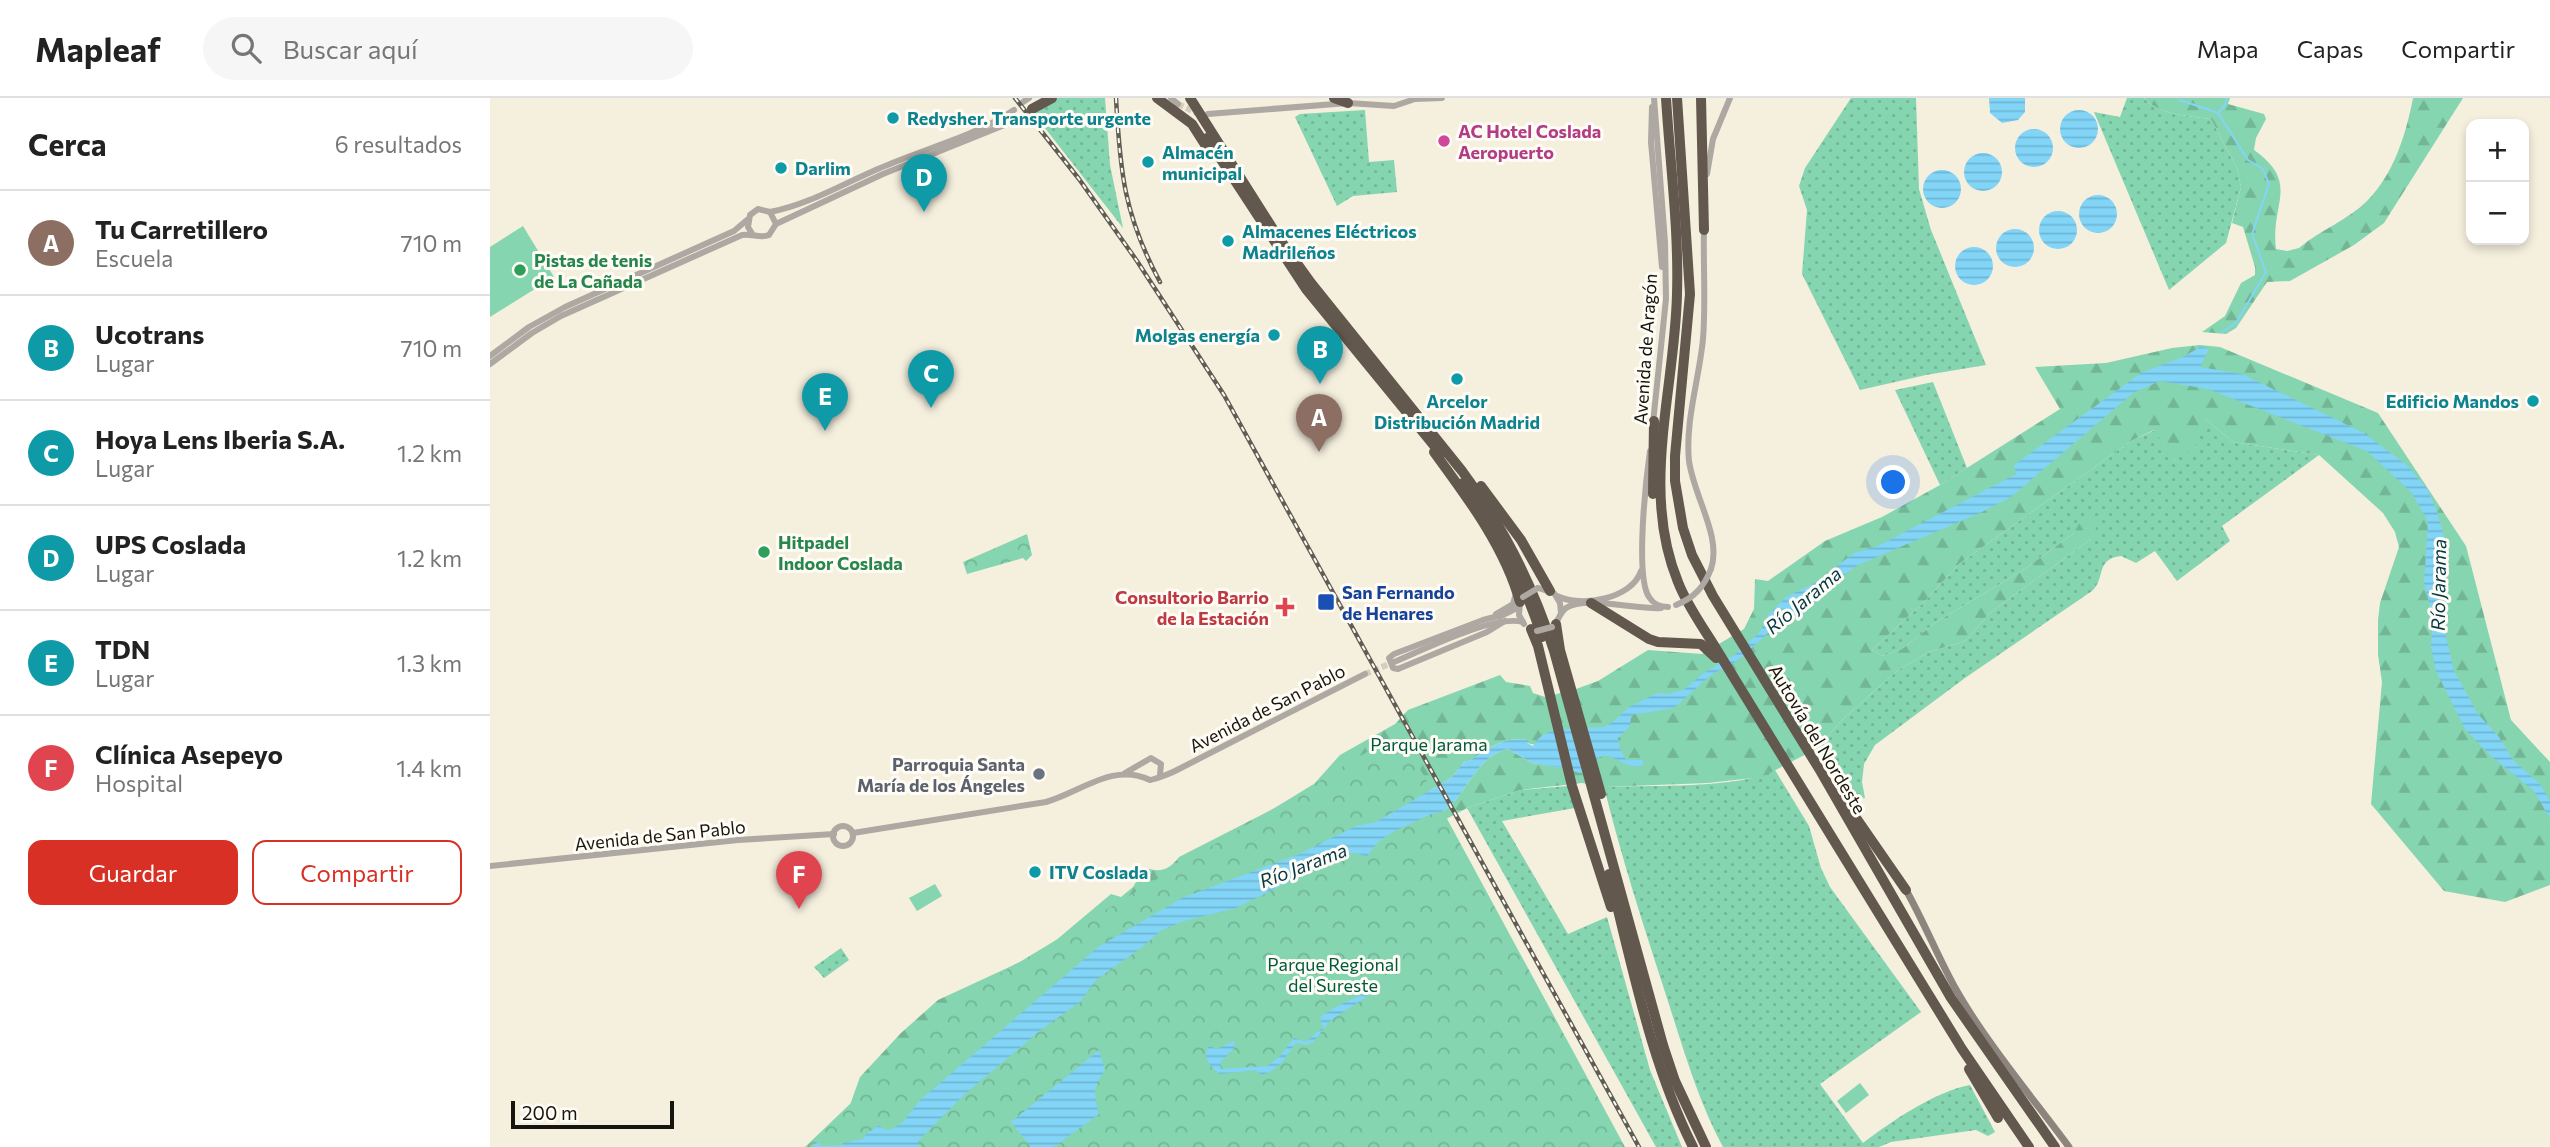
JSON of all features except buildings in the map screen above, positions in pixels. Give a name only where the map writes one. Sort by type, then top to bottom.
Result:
[{"type":"highway","points":[[1028,103],[1052,98]]},
{"type":"highway","points":[[1157,98],[1192,124],[1340,313],[1489,495],[1554,594]]},
{"type":"highway","points":[[1189,98],[1306,289],[1439,452],[1471,494],[1507,552],[1535,613],[1574,720]]},
{"type":"highway","points":[[1334,98],[1348,103]]},
{"type":"highway","points":[[1666,98],[1678,293],[1660,487],[1663,531],[1672,564],[1708,644],[1733,677],[1962,1049],[2029,1147]]},
{"type":"highway","name":"Autovía del Nordeste","points":[[1677,98],[1690,293],[1675,481],[1687,542],[1704,578],[1821,772],[1951,998],[2055,1147]]},
{"type":"highway","points":[[1701,98],[1704,230]]},
{"type":"highway","points":[[1180,101],[1311,284],[1483,499],[1523,570],[1541,611],[1574,720],[1675,1081],[1706,1147]]},
{"type":"highway","points":[[1402,409],[1480,519],[1514,584],[1520,602]]},
{"type":"highway","points":[[1654,421],[1652,460],[1655,514],[1661,545],[1672,564]]},
{"type":"highway","points":[[1591,603],[1649,639],[1658,642],[1708,644]]},
{"type":"highway","points":[[1554,626],[1574,720]]},
{"type":"highway","points":[[1530,627],[1538,646],[1556,726],[1589,839],[1665,1085],[1693,1147]]},
{"type":"highway","points":[[1821,772],[1841,796],[1906,890]]},
{"type":"highway","points":[[1601,819],[1641,1002]]},
{"type":"highway","points":[[1962,1049],[1968,1068],[1998,1118]]},
{"type":"main road","points":[[1906,890],[1927,927],[1955,988],[2069,1147]]},
{"type":"street","points":[[1028,103],[1045,98]]},
{"type":"street","points":[[1171,98],[1180,101]]},
{"type":"street","points":[[1361,103],[1372,98]]},
{"type":"street","points":[[1208,114],[1382,101],[1391,106],[1402,101],[1442,98]]},
{"type":"street","name":"Avenida de Aragón","points":[[1654,98],[1651,142],[1660,255],[1665,279],[1661,357],[1643,498],[1644,584],[1649,597],[1656,605],[1668,607]]},
{"type":"street","points":[[1561,613],[1554,594],[1538,588],[1520,602],[1503,618],[1488,632],[1398,668],[1393,668],[1390,662],[1389,658],[1394,654],[1485,622],[1503,618],[1530,627],[1554,626],[1561,613],[1571,605],[1591,603],[1646,609],[1668,607],[1689,599],[1702,588],[1714,561],[1714,542],[1698,499],[1689,461],[1689,444],[1703,337],[1704,230],[1709,159],[1719,121],[1730,98]]},
{"type":"street","points":[[490,356],[529,327],[558,310],[734,231],[758,209],[770,212],[798,204],[890,163],[976,130],[1014,110]]},
{"type":"street","points":[[748,218],[748,227],[753,234],[761,237],[769,235],[776,224],[884,174],[1019,119]]},
{"type":"street","points":[[770,212],[776,224]]},
{"type":"street","points":[[490,364],[561,316],[735,239],[753,234]]},
{"type":"street","name":"Avenida de Aragón","points":[[1554,594],[1570,601],[1619,595],[1636,583],[1644,559]]},
{"type":"street","points":[[1394,662],[1485,622],[1513,604],[1516,597],[1514,584]]},
{"type":"street","points":[[1520,602],[1530,627]]},
{"type":"street","name":"Avenida de San Pablo","points":[[1160,775],[1182,767],[1365,674]]},
{"type":"street","points":[[1123,774],[1154,759],[1162,766],[1172,769],[1182,767]]},
{"type":"street","points":[[1143,762],[1143,775]]},
{"type":"street","points":[[853,833],[1046,802],[1101,779],[1123,774],[1143,775],[1153,780],[1160,775],[1162,766]]},
{"type":"street","points":[[837,828],[850,828],[853,833],[851,842],[845,845],[835,841],[837,828]]},
{"type":"street","name":"Avenida de San Pablo","points":[[490,866],[738,840],[834,834]]},
{"type":"green space","points":[[1058,98],[1105,98],[1110,165],[1123,228],[1034,114]]},
{"type":"green space","points":[[1851,98],[1916,98],[1919,189],[1931,230],[1986,365],[1860,390],[1802,274],[1807,210],[1799,186],[1805,168]]},
{"type":"green space","points":[[2127,98],[2144,98],[2150,104],[2166,111],[2211,119],[2237,168],[2241,187],[2226,243],[2169,290],[2094,112],[2120,117]]},
{"type":"green space","points":[[2144,98],[2230,98],[2228,104],[2264,114],[2266,119],[2256,138],[2254,150],[2268,162],[2280,184],[2276,249],[2287,251],[2299,248],[2367,201],[2385,179],[2398,153],[2413,98],[2463,98],[2384,223],[2354,245],[2290,281],[2267,282],[2236,328],[2226,334],[2202,332],[2225,316],[2241,283],[2255,275],[2243,227],[2232,223],[2241,187],[2237,168],[2211,119],[2166,111],[2150,104]]},
{"type":"green space","points":[[1365,110],[1369,162],[1394,160],[1397,192],[1353,196],[1337,206],[1295,117],[1300,114]]},
{"type":"green space","name":"Pistas de tenis de La Cañada","points":[[523,226],[554,277],[490,317],[490,247]]},
{"type":"green space","name":"Parque Jarama","points":[[2200,345],[2220,347],[2378,413],[2466,546],[2511,720],[2550,762],[2550,885],[2505,902],[2444,891],[2371,804],[2382,682],[2378,655],[2378,620],[2380,603],[2399,547],[2395,532],[2383,513],[2319,455],[2233,442],[2205,419],[2194,449],[2173,461],[2154,430],[2131,441],[1959,564],[1924,602],[1872,650],[1882,656],[1902,649],[1936,622],[2020,572],[2073,534],[2087,511],[2093,515],[2097,526],[2091,539],[1991,612],[1965,641],[1929,652],[1898,670],[1843,719],[1816,749],[1762,777],[1708,783],[1604,787],[1582,783],[1520,790],[1467,808],[1363,863],[1318,878],[1209,926],[1138,982],[1092,1010],[1016,1069],[1009,1086],[1020,1093],[1020,1100],[983,1138],[979,1147],[940,1147],[949,1140],[966,1137],[968,1124],[981,1106],[973,1103],[979,1094],[1018,1058],[1019,1049],[1042,1029],[1089,1006],[1110,979],[1116,964],[1132,954],[1166,937],[1197,926],[1209,915],[1236,907],[1341,856],[1355,853],[1367,857],[1380,842],[1395,831],[1451,805],[1475,773],[1495,754],[1508,749],[1532,763],[1578,772],[1572,747],[1562,729],[1542,736],[1536,745],[1518,739],[1497,744],[1465,761],[1451,778],[1376,822],[1356,826],[1297,855],[1182,898],[1098,947],[918,1102],[904,1121],[891,1130],[882,1129],[879,1125],[866,1133],[864,1139],[835,1147],[860,1077],[901,1033],[938,1000],[1042,952],[1111,894],[1121,897],[1133,887],[1145,867],[1164,869],[1179,857],[1277,807],[1314,784],[1340,755],[1395,724],[1408,710],[1500,675],[1506,682],[1530,686],[1533,693],[1545,697],[1598,681],[1648,650],[1702,654],[1744,629],[1754,609],[1755,579],[1768,581],[1825,541],[1882,517],[1940,485],[2060,409],[2035,367],[2106,363],[2172,348]]},
{"type":"green space","points":[[1933,382],[1967,468],[1940,485],[1895,390]]},
{"type":"green space","points":[[2205,419],[2233,442],[2319,455],[2222,526],[2230,541],[2177,581],[2155,551],[2136,563],[2121,556],[2107,561],[2092,591],[1965,678],[1875,745],[1864,764],[1862,782],[1865,798],[1852,800],[1816,749],[1843,719],[1898,670],[1929,652],[1965,641],[1991,612],[2091,539],[2081,524],[2073,534],[2020,572],[1936,622],[1902,649],[1882,656],[1872,650],[1924,602],[1959,564],[2131,441],[2155,430],[2174,461]]},
{"type":"green space","points":[[1027,534],[1032,555],[1026,561],[1023,558],[967,574],[963,562]]},
{"type":"green space","name":"Parque Regional del Sureste","points":[[1400,732],[1625,1147],[805,1147],[962,997]]},
{"type":"green space","points":[[1775,770],[1809,826],[1821,868],[1830,887],[1921,1012],[1820,1084],[1863,1143],[1928,1101],[1970,1085],[1995,1132],[1988,1136],[1976,1130],[1891,1142],[1879,1147],[1723,1147],[1705,1110],[1684,1051],[1633,890],[1604,787],[1717,783],[1759,776]]},
{"type":"green space","points":[[1567,786],[1575,808],[1502,821],[1568,934],[1607,917],[1650,1070],[1682,1147],[1656,1147],[1467,808],[1520,790]]},
{"type":"green space","points":[[935,884],[942,896],[917,911],[909,898]]},
{"type":"green space","points":[[841,948],[849,960],[824,978],[814,967]]},
{"type":"green space","points":[[1860,1083],[1869,1095],[1846,1113],[1837,1101]]},
{"type":"water","points":[[1989,98],[2025,98],[2025,112],[2018,120],[2002,123],[1990,113]]},
{"type":"water","points":[[2079,110],[2093,115],[2098,129],[2093,143],[2079,148],[2065,143],[2060,129],[2065,115]]},
{"type":"water","points":[[2034,129],[2048,134],[2053,148],[2048,162],[2034,167],[2020,162],[2015,148],[2020,134]]},
{"type":"water","points":[[1983,153],[1997,158],[2002,172],[1997,186],[1983,191],[1969,186],[1964,172],[1969,158]]},
{"type":"water","points":[[1942,170],[1956,175],[1961,189],[1956,203],[1942,208],[1928,203],[1923,189],[1928,175]]},
{"type":"water","points":[[2098,195],[2112,200],[2117,214],[2112,228],[2098,233],[2084,228],[2079,214],[2084,200]]},
{"type":"water","points":[[2058,211],[2072,216],[2077,230],[2072,244],[2058,249],[2044,244],[2039,230],[2044,216]]},
{"type":"water","points":[[2015,229],[2029,234],[2034,248],[2029,262],[2015,267],[2001,262],[1996,248],[2001,234]]},
{"type":"water","points":[[1974,247],[1988,252],[1993,266],[1988,280],[1974,285],[1960,280],[1955,266],[1960,252]]},
{"type":"water","name":"Río Jarama","points":[[2200,347],[2207,348],[2208,351],[2200,367],[2242,374],[2364,433],[2408,466],[2428,490],[2449,555],[2443,598],[2446,637],[2454,671],[2478,714],[2499,737],[2513,760],[2540,784],[2550,801],[2550,818],[2534,791],[2491,756],[2465,729],[2436,671],[2431,647],[2433,618],[2424,583],[2428,522],[2412,493],[2367,451],[2208,389],[2160,381],[2133,393],[2011,497],[1858,565],[1831,584],[1817,602],[1776,626],[1737,661],[1711,675],[1674,708],[1631,715],[1630,726],[1618,738],[1620,749],[1626,760],[1643,760],[1643,765],[1635,766],[1601,756],[1588,771],[1579,773],[1532,763],[1508,749],[1495,754],[1475,773],[1451,805],[1395,831],[1380,842],[1367,857],[1355,853],[1341,856],[1236,908],[1184,921],[1160,931],[1096,980],[1080,1002],[1042,1029],[965,1094],[918,1141],[919,1147],[842,1147],[843,1143],[863,1139],[880,1125],[882,1129],[891,1130],[904,1121],[918,1102],[1098,947],[1182,898],[1297,855],[1356,826],[1376,822],[1451,778],[1465,761],[1497,744],[1519,739],[1528,740],[1527,743],[1533,746],[1549,732],[1604,727],[1629,707],[1657,693],[1668,694],[1685,689],[1702,674],[1733,656],[1747,644],[1760,632],[1768,615],[1786,597],[1815,583],[1854,553],[1878,546],[2016,474],[2014,465],[2141,373],[2185,356]]},
{"type":"water","points":[[1369,993],[1331,1020],[1313,1042],[1306,1045],[1296,1043],[1270,1072],[1262,1075],[1255,1070],[1220,1074],[1208,1062],[1206,1055],[1209,1046],[1217,1049],[1234,1041],[1235,1047],[1220,1063],[1221,1069],[1267,1066],[1280,1056],[1294,1038],[1306,1042],[1323,1027],[1320,1018],[1323,1015]]},
{"type":"water","points":[[1099,1050],[1105,1070],[1095,1091],[1099,1114],[1054,1147],[1031,1147],[1011,1122]]},
{"type":"waterway","points":[[2219,112],[2227,98]]},
{"type":"waterway","points":[[2180,100],[2218,113],[2248,160],[2263,169],[2269,184],[2252,234],[2266,272],[2236,323],[2222,332]]},
{"type":"waterway","points":[[817,1147],[842,1146]]},
{"type":"tunnel","points":[[1178,104],[1199,114]]},
{"type":"tunnel","points":[[1019,119],[1032,109]]},
{"type":"tunnel","points":[[1365,674],[1394,662]]},
{"type":"railway","points":[[1015,98],[1079,179],[1137,261],[1224,395],[1639,1147]]},
{"type":"railway","points":[[1116,98],[1119,149],[1131,214],[1160,282]]},
{"type":"place","name":"Redysher. Transporte urgente","points":[[893,118]]},
{"type":"place","name":"AC Hotel Coslada Aeropuerto","points":[[1444,141]]},
{"type":"place","name":"Almacén municipal","points":[[1148,162]]},
{"type":"place","name":"Darlim","points":[[781,168]]},
{"type":"place","name":"UPS Coslada","points":[[924,212]]},
{"type":"place","name":"Almacenes Eléctricos Madrileños","points":[[1228,241]]},
{"type":"place","name":"Pistas de tenis de La Cañada","points":[[520,270]]},
{"type":"place","name":"Molgas energía","points":[[1274,335]]},
{"type":"place","name":"Arcelor Distribución Madrid","points":[[1457,379]]},
{"type":"place","name":"Ucotrans","points":[[1320,384]]},
{"type":"place","name":"Edificio Mandos","points":[[2533,401]]},
{"type":"place","name":"Hoya Lens Iberia S.A.","points":[[931,408]]},
{"type":"place","name":"TDN","points":[[825,431]]},
{"type":"place","name":"Tu Carretillero","points":[[1319,452]]},
{"type":"place","name":"Hitpadel Indoor Coslada","points":[[764,552]]},
{"type":"place","name":"San Fernando de Henares","points":[[1326,602]]},
{"type":"place","name":"Consultorio Barrio de la Estación","points":[[1285,607]]},
{"type":"place","name":"Parroquia Santa María de los Ángeles","points":[[1039,774]]},
{"type":"place","name":"ITV Coslada","points":[[1035,872]]},
{"type":"place","name":"Clínica Asepeyo","points":[[799,909]]}]
